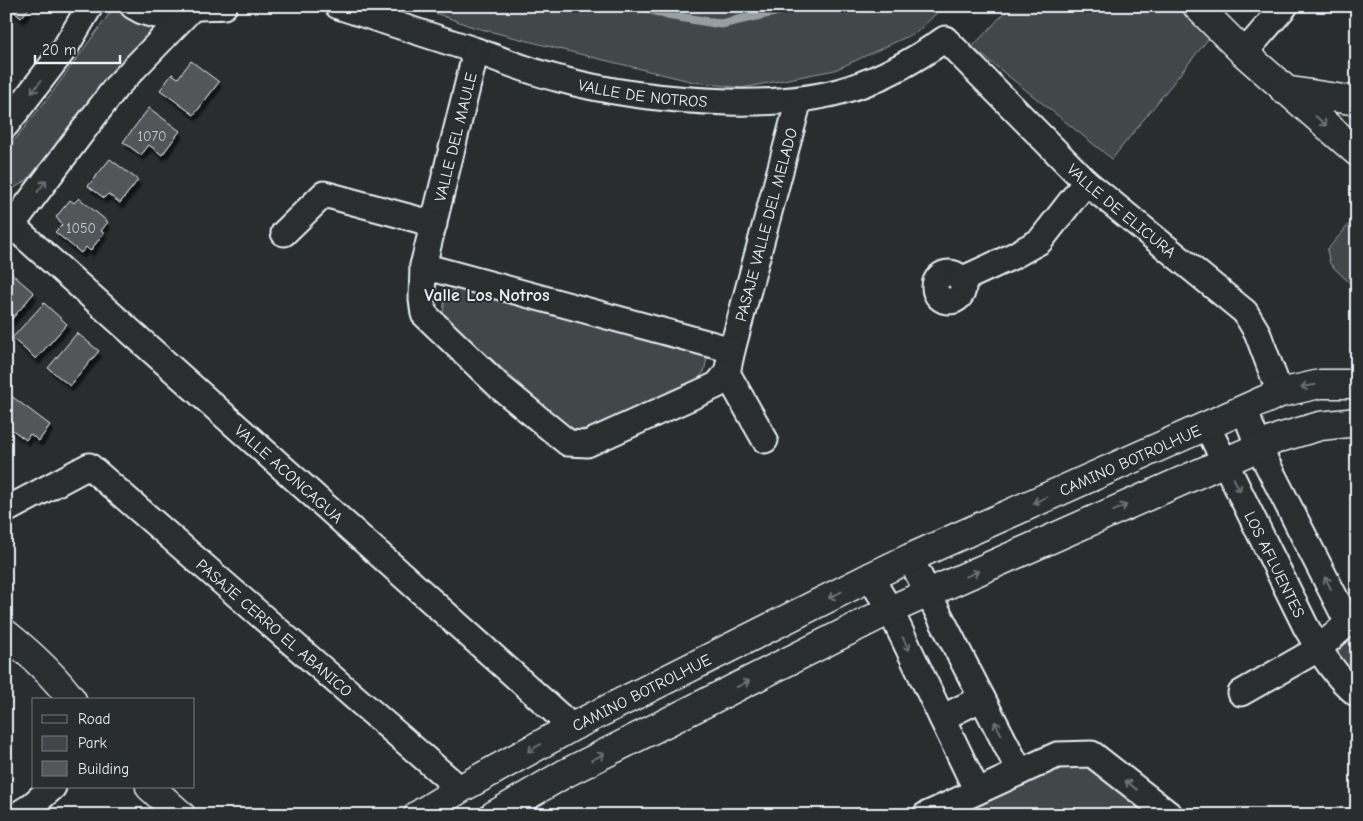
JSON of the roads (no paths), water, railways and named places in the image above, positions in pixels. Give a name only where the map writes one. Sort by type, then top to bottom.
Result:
[{"type":"street","points":[[6,125],[65,48],[90,6]]},
{"type":"street","points":[[132,6],[141,12],[167,16],[180,14],[193,7],[224,6]]},
{"type":"street","name":"VALLE DE NOTROS","points":[[338,6],[557,79],[642,96],[694,101],[747,103],[799,100],[850,89],[898,69],[922,56],[944,39]]},
{"type":"street","points":[[1197,6],[1244,54],[1357,152]]},
{"type":"street","points":[[1244,54],[1285,6]]},
{"type":"street","points":[[8,226],[116,87],[193,7]]},
{"type":"street","name":"VALLE DE ELICURA","points":[[944,39],[1086,182],[1245,312],[1257,332],[1280,393]]},
{"type":"street","name":"VALLE DEL MAULE","points":[[434,224],[476,51]]},
{"type":"street","points":[[1284,90],[1357,101]]},
{"type":"street","name":"PASAJE VALLE DEL MELADO","points":[[730,362],[799,100]]},
{"type":"street","points":[[961,280],[1011,258],[1040,241],[1086,182]]},
{"type":"street","points":[[284,233],[324,194],[434,224],[424,266],[422,299],[424,314],[500,387],[568,443],[587,444],[717,385],[730,362]]},
{"type":"street","name":"VALLE ACONCAGUA","points":[[8,226],[572,727]]},
{"type":"street","points":[[424,266],[730,362],[765,440]]},
{"type":"street","name":"CAMINO BOTROLHUE","points":[[418,815],[460,788],[572,727],[910,558],[1280,393],[1320,384],[1357,384]]},
{"type":"street","points":[[1241,693],[1318,649],[1352,623],[1259,448],[1244,409]]},
{"type":"street","points":[[494,815],[564,774],[890,610],[1279,438],[1300,430],[1357,422]]},
{"type":"street","name":"LOS AFLUENTES","points":[[1206,426],[1226,462],[1318,649],[1349,688],[1357,694]]},
{"type":"street","name":"PASAJE CERRO EL ABANICO","points":[[6,510],[89,466],[460,788]]},
{"type":"street","points":[[910,558],[1020,772]]},
{"type":"street","points":[[870,577],[890,610],[977,791]]},
{"type":"street","points":[[6,634],[58,681],[71,698]]},
{"type":"street","points":[[942,718],[982,698]]},
{"type":"street","points":[[926,815],[953,809],[977,791],[1057,755],[1092,754],[1170,815]]},
{"type":"street","points":[[17,815],[53,788]]},
{"type":"street","points":[[151,788],[181,815]]},
{"type":"waterway","points":[[640,6],[667,15],[721,24],[801,6]]},
{"type":"district","name":"Valle Los Notros","points":[[487,295]]}]
